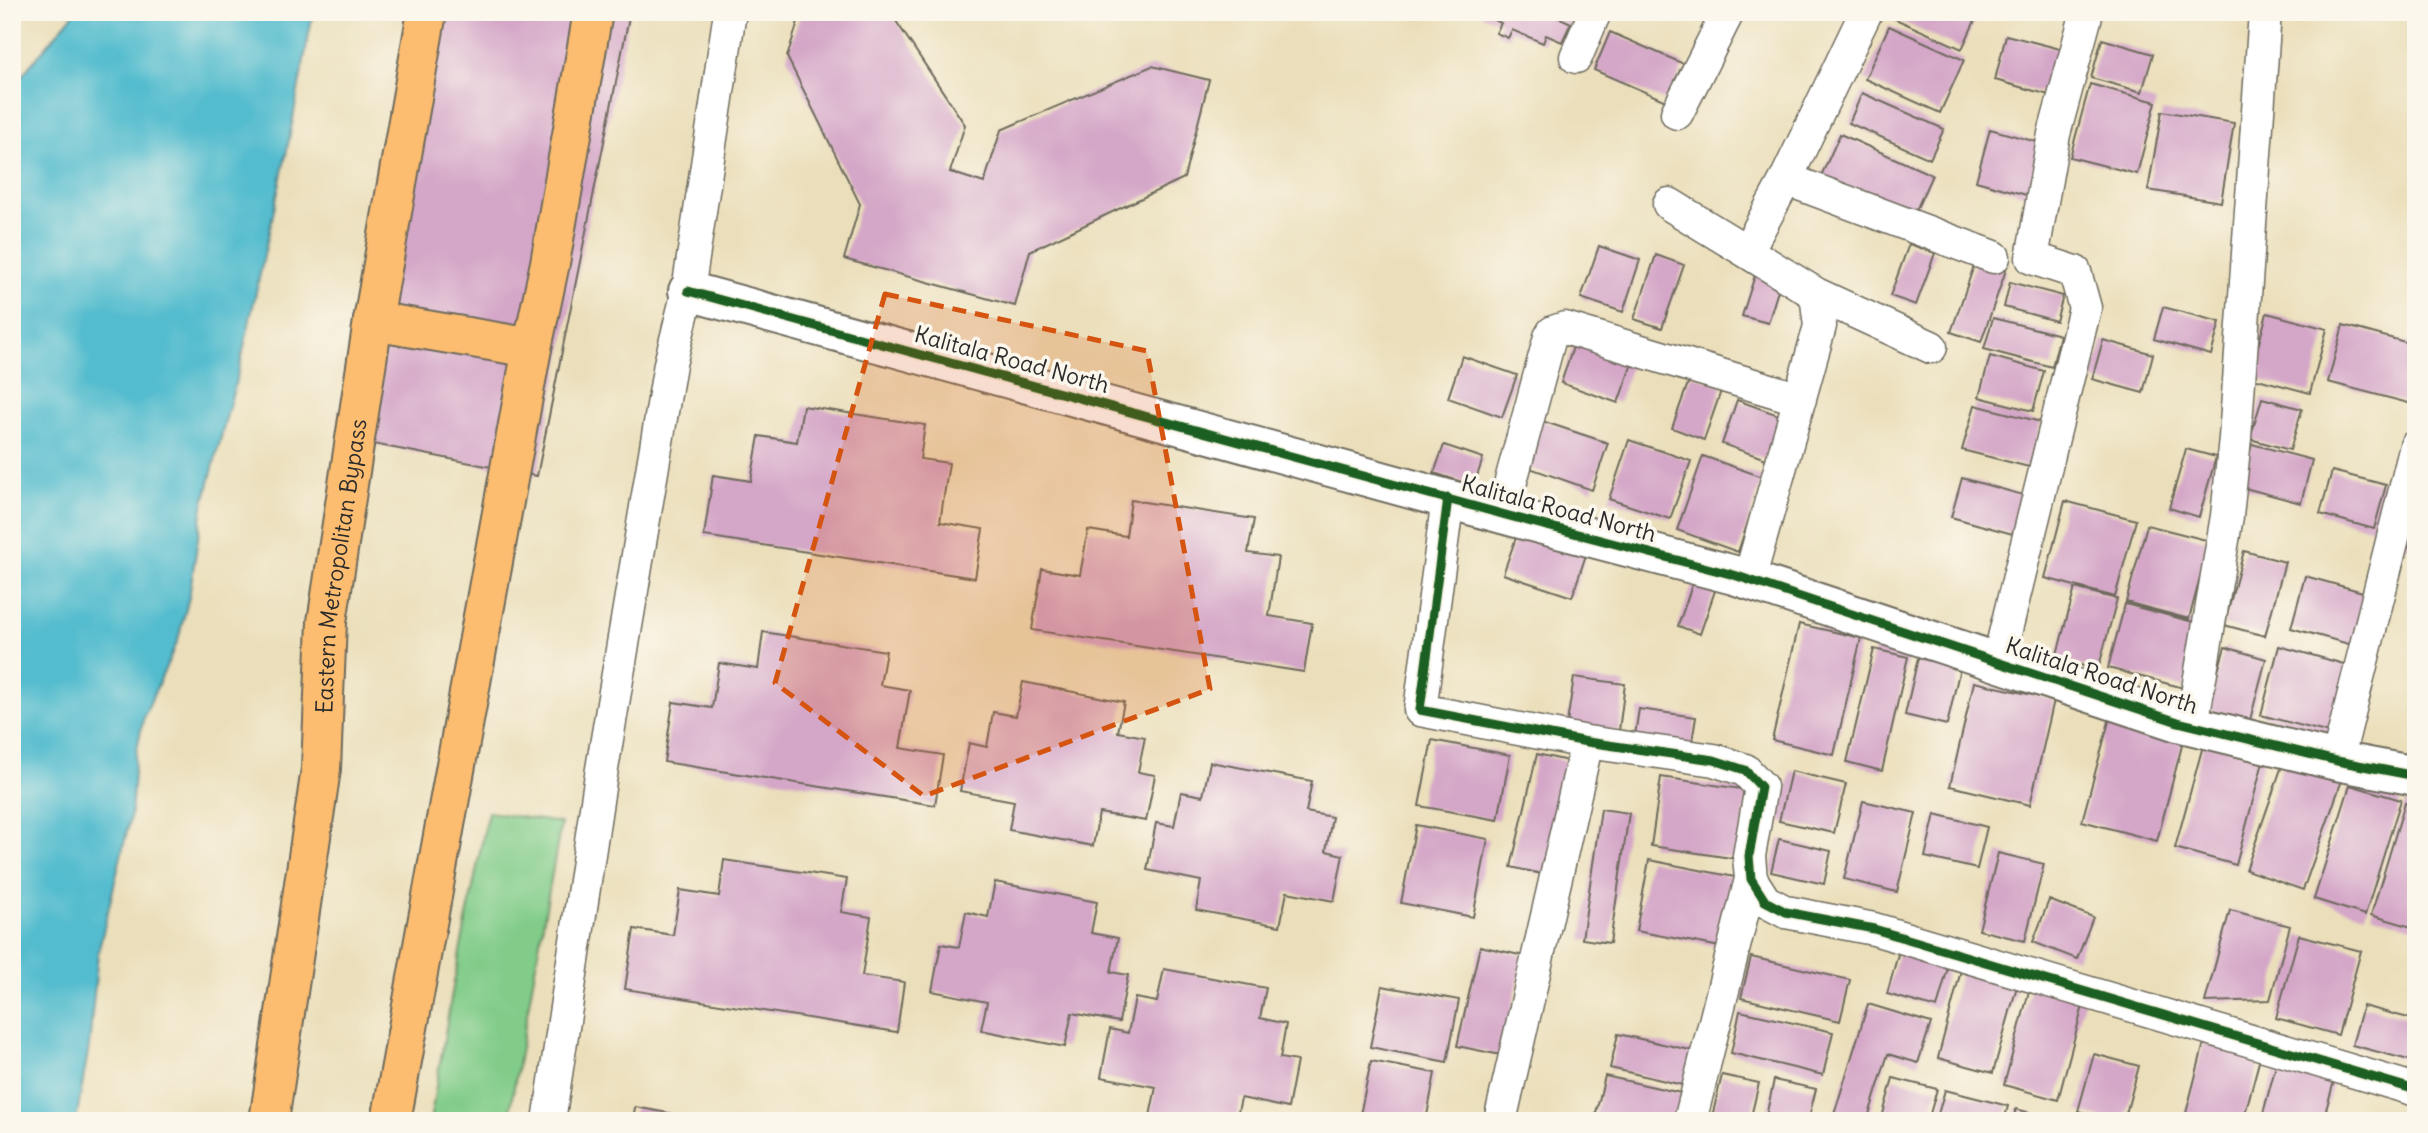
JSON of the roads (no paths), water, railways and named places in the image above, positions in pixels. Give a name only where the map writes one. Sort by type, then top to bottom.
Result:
[{"type":"main road","name":"Eastern Metropolitan Bypass","points":[[270,1121],[321,769],[327,621],[373,321],[427,12]]},
{"type":"main road","points":[[391,1121],[532,348],[550,263],[593,12]]},
{"type":"main road","points":[[373,321],[532,348]]},
{"type":"street","points":[[549,1121],[600,781],[670,364],[688,291],[730,12]]},
{"type":"street","points":[[1576,57],[1595,12]]},
{"type":"street","points":[[1677,113],[1728,12]]},
{"type":"street","points":[[1747,251],[1786,179],[1866,12]]},
{"type":"street","points":[[1998,662],[2085,308],[2075,272],[2032,258],[2054,134],[2087,12]]},
{"type":"street","points":[[2192,725],[2227,516],[2235,438],[2265,12]]},
{"type":"street","points":[[1786,179],[1994,257]]},
{"type":"street","points":[[1669,204],[1816,294],[1931,347]]},
{"type":"street","name":"Kalitala Road North","points":[[688,291],[1749,580],[2192,725],[2337,761],[2416,776]]},
{"type":"street","points":[[1749,580],[1820,326],[1816,294]]},
{"type":"street","points":[[1502,514],[1550,337],[1558,329],[1565,328],[1800,399]]},
{"type":"street","points":[[2337,761],[2416,446]]},
{"type":"street","points":[[1448,498],[1420,710],[1587,742],[1714,761],[1745,770],[1761,787],[1749,856],[1751,879],[1690,1121]]},
{"type":"street","points":[[1500,1121],[1587,742]]},
{"type":"street","points":[[1751,879],[1765,901],[1786,912],[1874,929],[2416,1090]]},
{"type":"water","points":[[75,12],[313,12],[287,150],[241,361],[203,506],[189,597],[178,640],[144,716],[135,758],[131,814],[98,953],[89,1046],[76,1121],[12,1121],[12,87]]}]
